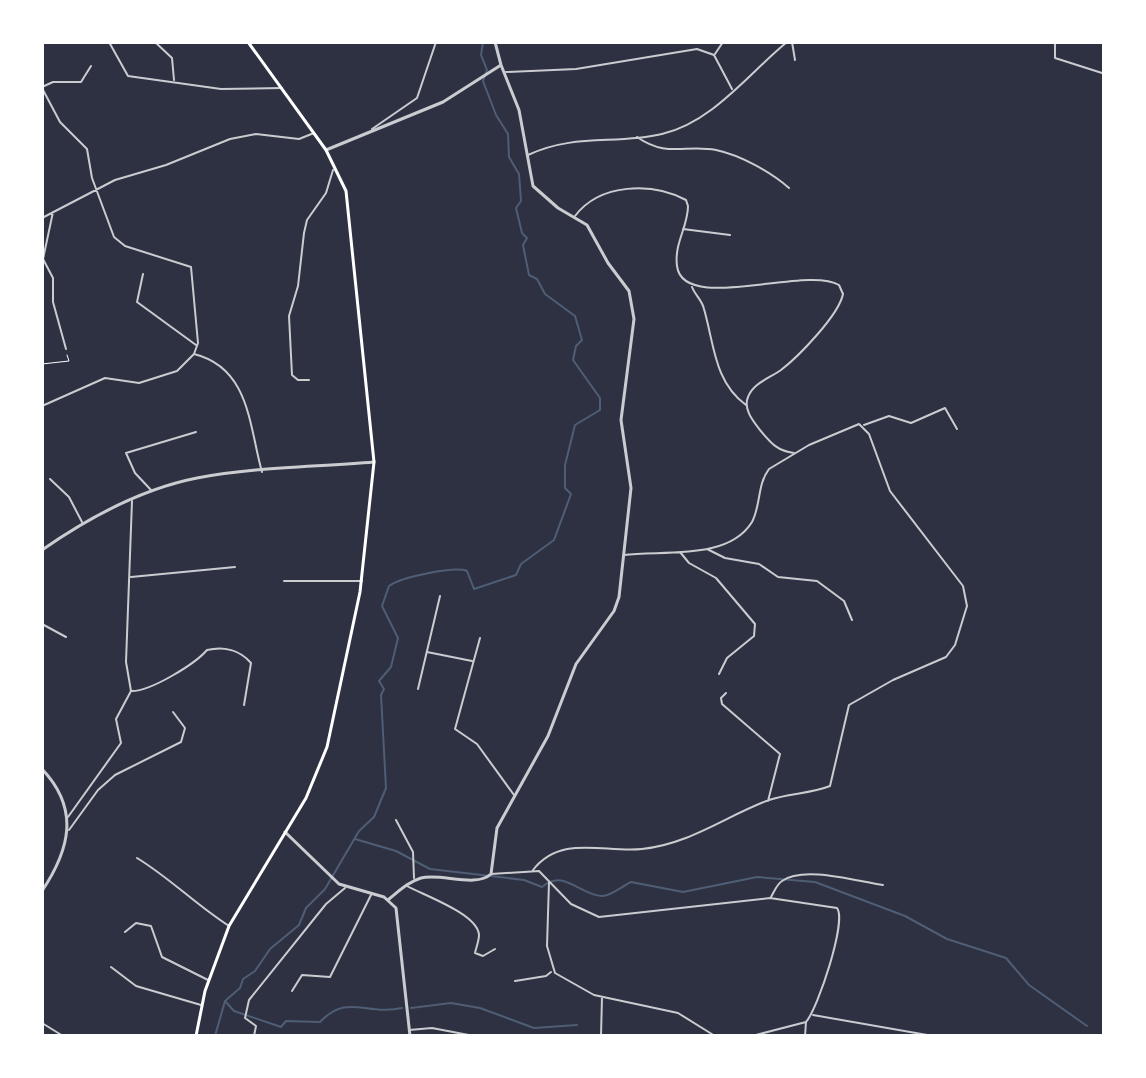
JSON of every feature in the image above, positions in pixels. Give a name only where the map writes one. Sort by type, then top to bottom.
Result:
[{"type":"main road","points":[[195,1036],[209,981],[229,926],[306,798],[327,747],[362,581],[374,462],[346,191],[326,150],[248,42]]},
{"type":"street","points":[[109,42],[125,75],[221,89],[282,88]]},
{"type":"street","points":[[155,42],[172,58],[174,80]]},
{"type":"street","points":[[371,130],[417,98],[436,42]]},
{"type":"street","points":[[491,874],[495,836],[514,795],[548,736],[576,664],[616,607],[631,488],[621,420],[633,308],[627,286],[608,263],[591,230],[575,216],[558,208],[533,186],[519,110],[495,42]]},
{"type":"street","points":[[714,55],[723,42]]},
{"type":"street","points":[[527,155],[561,141],[636,137],[671,131],[733,91],[790,42],[795,60]]},
{"type":"street","points":[[1055,42],[1055,58],[1102,73]]},
{"type":"street","points":[[506,72],[585,68],[688,50],[714,55]]},
{"type":"street","points":[[714,55],[733,91]]},
{"type":"street","points":[[326,150],[443,102],[501,65]]},
{"type":"street","points":[[42,406],[105,378],[139,383],[177,371],[194,354],[197,346],[191,267],[118,242],[110,230],[96,188],[87,149],[60,122],[42,87],[53,82],[81,82],[91,66]]},
{"type":"street","points":[[42,218],[96,188],[237,137],[256,134],[299,139],[314,133]]},
{"type":"street","points":[[636,137],[660,150],[722,152],[773,176],[789,188]]},
{"type":"street","points":[[309,380],[298,380],[292,375],[289,316],[298,286],[305,225],[326,193],[335,165]]},
{"type":"street","points":[[575,216],[594,198],[643,188],[687,201],[688,214],[681,229],[677,269],[681,279],[691,286],[704,308],[723,379],[746,405],[753,420],[776,448],[795,453]]},
{"type":"street","points":[[53,212],[43,253],[53,278],[53,302],[66,349]]},
{"type":"street","points":[[681,229],[730,235]]},
{"type":"street","points":[[143,274],[137,302],[197,346]]},
{"type":"street","points":[[691,286],[715,289],[814,278],[832,282],[842,291],[836,310],[800,353],[754,388],[746,405]]},
{"type":"street","points":[[194,354],[213,362],[242,391],[262,472]]},
{"type":"street","points":[[622,555],[706,549],[736,538],[747,529],[759,506],[766,472],[795,453],[852,425],[863,425],[889,416],[911,423],[945,408],[957,429]]},
{"type":"street","points":[[533,870],[553,854],[578,845],[615,851],[651,848],[690,838],[768,801],[830,786],[844,714],[858,697],[946,657],[955,645],[967,606],[963,586],[890,491],[863,425]]},
{"type":"street","points":[[153,492],[135,473],[126,453],[196,432]]},
{"type":"street","points":[[42,550],[82,524],[132,500],[198,477],[374,462]]},
{"type":"street","points":[[50,479],[69,497],[82,517],[82,524]]},
{"type":"street","points":[[68,817],[120,749],[116,719],[131,691],[126,662],[132,500]]},
{"type":"street","points":[[706,549],[725,558],[759,564],[778,577],[817,581],[844,601],[852,620]]},
{"type":"street","points":[[679,551],[689,563],[716,578],[755,624],[754,636],[727,658],[719,674]]},
{"type":"street","points":[[129,577],[235,567]]},
{"type":"street","points":[[284,581],[362,581]]},
{"type":"street","points":[[418,689],[440,596]]},
{"type":"street","points":[[42,624],[66,637]]},
{"type":"street","points":[[480,638],[455,729],[477,744],[514,795]]},
{"type":"street","points":[[131,691],[148,688],[195,663],[207,650],[220,648],[240,653],[251,663],[244,705]]},
{"type":"street","points":[[426,652],[473,661]]},
{"type":"street","points":[[726,693],[721,697],[722,704],[780,754],[768,801]]},
{"type":"street","points":[[42,891],[57,866],[69,830],[98,790],[115,775],[181,742],[185,728],[173,712]]},
{"type":"street","points":[[42,769],[68,817],[69,830]]},
{"type":"street","points":[[396,820],[413,852],[415,881]]},
{"type":"street","points":[[285,832],[339,884],[389,899],[398,915],[410,1036]]},
{"type":"street","points":[[137,858],[169,876],[190,899],[229,926]]},
{"type":"street","points":[[389,899],[415,881],[431,877],[481,880],[491,874],[533,870],[542,872],[571,904],[599,917],[770,898],[832,905],[841,912],[819,1001],[812,1015],[806,1022],[752,1036]]},
{"type":"street","points":[[770,898],[780,883],[794,877],[838,876],[883,885]]},
{"type":"street","points":[[549,881],[546,923],[552,970],[565,980],[602,997],[671,1011],[715,1036]]},
{"type":"street","points":[[406,886],[449,906],[475,926],[479,935],[475,953],[483,956],[495,949]]},
{"type":"street","points":[[254,1036],[256,1026],[245,1018],[249,1000],[326,904],[346,887]]},
{"type":"street","points":[[292,991],[302,975],[324,979],[330,977],[371,894]]},
{"type":"street","points":[[125,932],[132,924],[151,926],[162,957],[209,981]]},
{"type":"street","points":[[111,967],[136,986],[202,1005]]},
{"type":"street","points":[[515,981],[546,976],[552,970]]},
{"type":"street","points":[[601,1036],[602,997]]},
{"type":"street","points":[[812,1015],[933,1036]]},
{"type":"street","points":[[805,1036],[806,1022]]},
{"type":"street","points":[[42,1023],[63,1036]]},
{"type":"street","points":[[408,1030],[432,1028],[474,1036]]},
{"type":"path","points":[[42,364],[69,361],[66,349]]},
{"type":"waterway","points":[[215,1036],[225,1001],[240,988],[243,979],[255,971],[270,949],[299,925],[306,908],[325,889],[359,831],[374,817],[386,788],[381,695],[384,689],[379,681],[391,667],[398,638],[382,606],[389,586],[416,576],[451,570],[467,571],[474,589],[516,575],[521,564],[554,540],[571,494],[565,488],[565,465],[575,425],[600,410],[600,398],[573,360],[576,346],[582,340],[575,316],[545,294],[537,279],[529,275],[523,245],[527,238],[522,233],[516,208],[521,201],[519,174],[509,157],[508,134],[496,115],[483,81],[487,70],[481,55],[483,42]]},
{"type":"waterway","points":[[355,839],[396,851],[430,869],[524,880],[542,887],[557,880],[565,881],[602,896],[631,882],[683,892],[757,877],[815,882],[905,916],[947,939],[1006,958],[1029,985],[1087,1026]]},
{"type":"waterway","points":[[225,1001],[234,1011],[281,1027],[286,1021],[320,1022],[330,1013],[349,1007],[402,1008]]},
{"type":"waterway","points":[[411,1008],[451,1003],[480,1008],[534,1028],[577,1025]]}]
